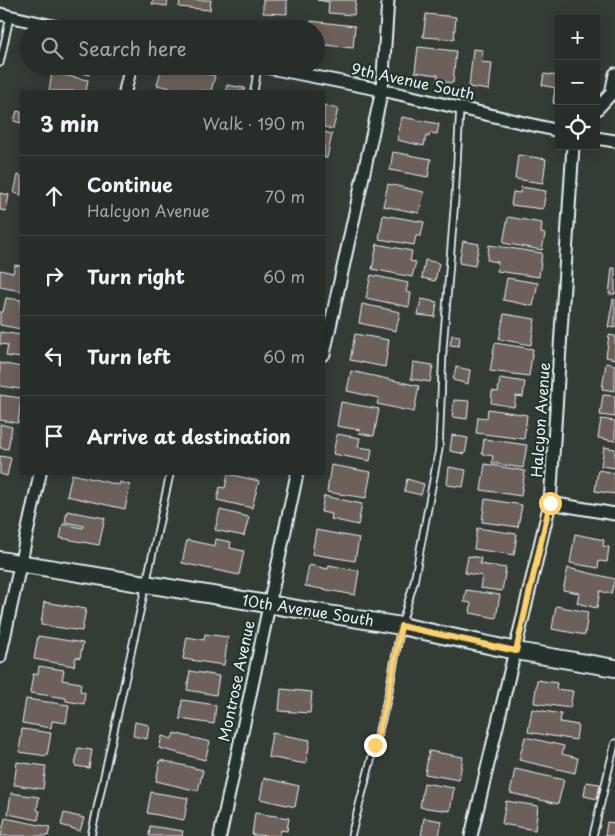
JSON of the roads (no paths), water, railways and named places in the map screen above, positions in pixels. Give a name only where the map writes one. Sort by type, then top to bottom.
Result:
[{"type":"street","points":[[325,349],[382,90],[388,0]]},
{"type":"street","points":[[5,16],[24,20]]},
{"type":"street","points":[[600,106],[611,94],[615,74]]},
{"type":"street","points":[[125,90],[129,75]]},
{"type":"street","name":"9th Avenue South","points":[[305,75],[382,90],[555,130]]},
{"type":"street","points":[[600,138],[615,140]]},
{"type":"street","name":"Halcyon Avenue","points":[[471,836],[550,503],[573,150]]},
{"type":"street","points":[[0,658],[40,475]]},
{"type":"street","name":"Montrose Avenue","points":[[220,836],[297,475]]},
{"type":"street","points":[[550,503],[615,514]]},
{"type":"street","name":"10th Avenue South","points":[[0,560],[401,626],[516,651],[615,668]]},
{"type":"lane","points":[[0,64],[5,16]]},
{"type":"lane","points":[[254,90],[257,75]]},
{"type":"lane","points":[[351,836],[388,696],[401,626],[414,582],[439,449],[442,348],[455,198],[460,108]]},
{"type":"lane","points":[[91,836],[170,475]]},
{"type":"lane","points":[[593,836],[615,743]]}]
